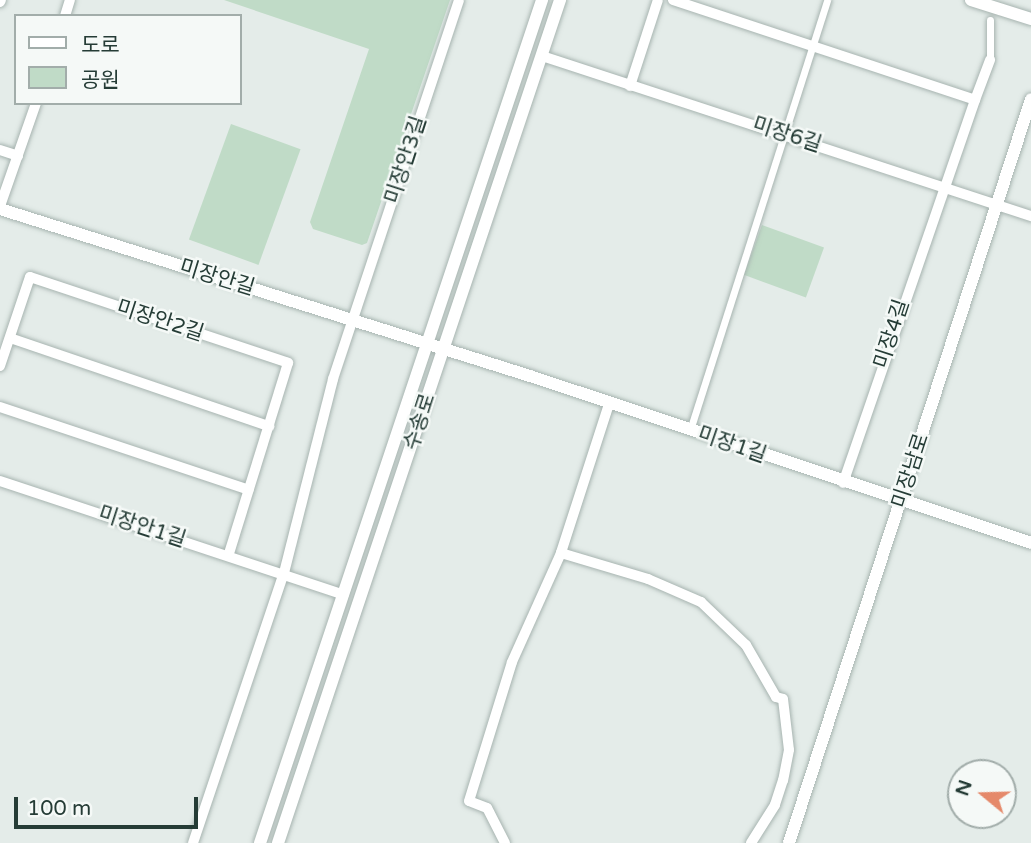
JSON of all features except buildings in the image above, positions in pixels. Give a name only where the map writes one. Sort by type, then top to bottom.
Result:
[{"type":"street","name":"미장안3길","points":[[354,321],[459,0]]},
{"type":"street","name":"수송로","points":[[278,843],[436,346],[542,0]]},
{"type":"street","name":"수송로","points":[[261,843],[344,594],[542,56],[560,0]]},
{"type":"street","points":[[629,86],[658,0]]},
{"type":"street","points":[[673,0],[975,100]]},
{"type":"street","points":[[689,430],[816,46],[827,0]]},
{"type":"street","points":[[971,0],[1031,19]]},
{"type":"street","points":[[990,20],[990,60]]},
{"type":"street","name":"미장6길","points":[[542,56],[1031,216]]},
{"type":"street","name":"미장4길","points":[[843,483],[990,60]]},
{"type":"street","name":"미장남로","points":[[789,843],[1031,99]]},
{"type":"street","points":[[0,208],[35,105]]},
{"type":"street","points":[[0,149],[18,156]]},
{"type":"street","name":"미장안길","points":[[0,208],[436,346]]},
{"type":"street","name":"미장안2길","points":[[0,366],[30,277],[288,363],[229,554]]},
{"type":"street","points":[[193,843],[284,573],[333,379],[354,321]]},
{"type":"street","points":[[10,338],[269,426]]},
{"type":"street","name":"미장1길","points":[[436,346],[901,503],[1031,543]]},
{"type":"street","points":[[505,843],[487,808],[469,801],[512,662],[562,553],[609,404]]},
{"type":"street","points":[[0,408],[249,489]]},
{"type":"street","name":"미장안1길","points":[[0,481],[229,554],[344,594]]},
{"type":"street","points":[[562,553],[648,579],[701,602],[746,645],[776,697],[783,699],[789,750],[783,780],[771,813],[751,843]]},
{"type":"green space","points":[[224,0],[450,0],[367,243],[362,245],[313,229],[310,222],[369,49]]},
{"type":"green space","points":[[231,124],[301,149],[258,265],[189,240]]},
{"type":"green space","points":[[762,225],[824,248],[806,297],[744,275]]}]
